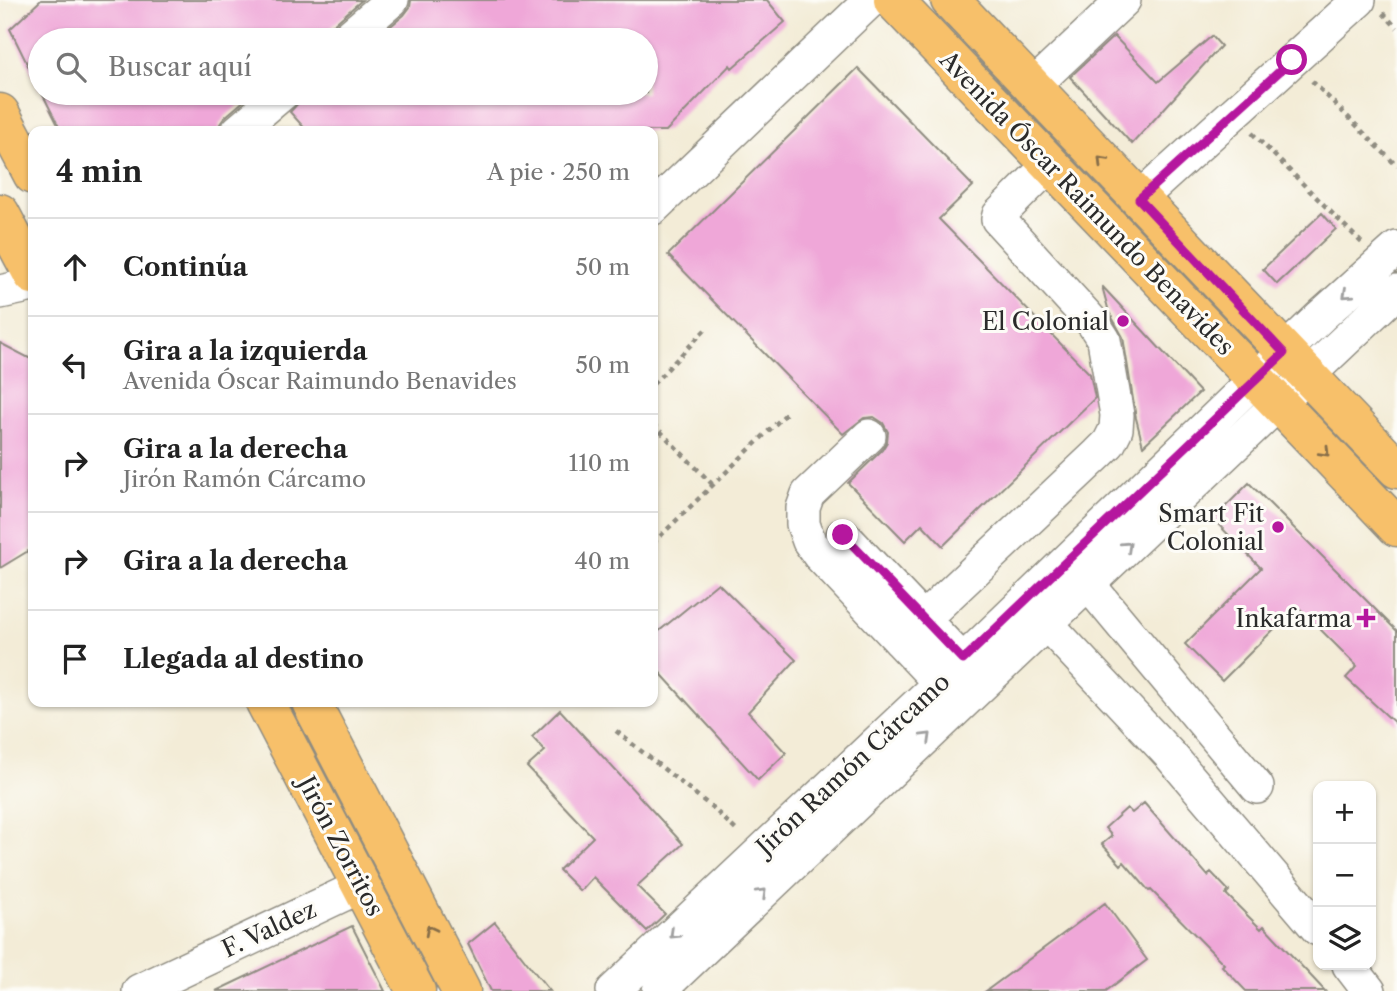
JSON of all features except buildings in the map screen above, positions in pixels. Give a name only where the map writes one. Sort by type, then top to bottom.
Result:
[{"type":"main road","name":"Avenida Óscar Raimundo Benavides","points":[[893,0],[1397,527]]},
{"type":"main road","name":"Avenida Óscar Raimundo Benavides","points":[[950,0],[1397,469]]},
{"type":"main road","points":[[0,113],[28,166]]},
{"type":"main road","points":[[0,213],[28,266]]},
{"type":"main road","name":"Jirón Zorritos","points":[[268,707],[416,991]]},
{"type":"main road","name":"Jirón Zorritos","points":[[315,707],[461,991]]},
{"type":"street","points":[[359,28],[392,0]]},
{"type":"street","points":[[658,203],[871,0]]},
{"type":"street","points":[[1032,87],[1124,0]]},
{"type":"street","points":[[1139,199],[1359,0]]},
{"type":"street","points":[[244,126],[269,105]]},
{"type":"street","points":[[912,630],[1098,454],[1109,443],[1116,429],[1118,415],[1104,340],[1093,324],[998,219],[1049,164]]},
{"type":"street","name":"Jirón Ramón Cárcamo","points":[[613,991],[714,917],[962,683],[1295,364],[1397,248]]},
{"type":"street","points":[[0,292],[28,286]]},
{"type":"street","name":"Jirón Ramón Cárcamo","points":[[1295,364],[1397,290]]},
{"type":"street","name":"Jirón Ramón Cárcamo","points":[[659,991],[759,853],[962,683],[1046,623],[1088,584],[1266,392]]},
{"type":"street","points":[[869,436],[808,494],[803,508],[803,524],[809,541],[819,555],[912,630]]},
{"type":"street","points":[[843,535],[912,630],[962,683]]},
{"type":"street","points":[[1088,584],[1257,787]]},
{"type":"street","points":[[1046,623],[1170,755],[1313,923]]},
{"type":"street","name":"F. Valdez","points":[[139,991],[361,886]]},
{"type":"street","points":[[1353,970],[1369,991]]},
{"type":"path","points":[[1292,60],[1397,166]]},
{"type":"path","points":[[1234,115],[1361,242]]},
{"type":"path","points":[[658,379],[706,329]]},
{"type":"path","points":[[658,538],[788,412]]},
{"type":"path","points":[[658,429],[712,484]]},
{"type":"path","points":[[615,731],[713,808],[759,853]]},
{"type":"place","name":"El Colonial","points":[[1123,321]]},
{"type":"place","name":"Smart Fit Colonial","points":[[1278,527]]},
{"type":"place","name":"Inkafarma","points":[[1366,618]]},
{"type":"route","points":[[843,535],[963,660],[1284,353],[1139,199],[1292,60]]}]
